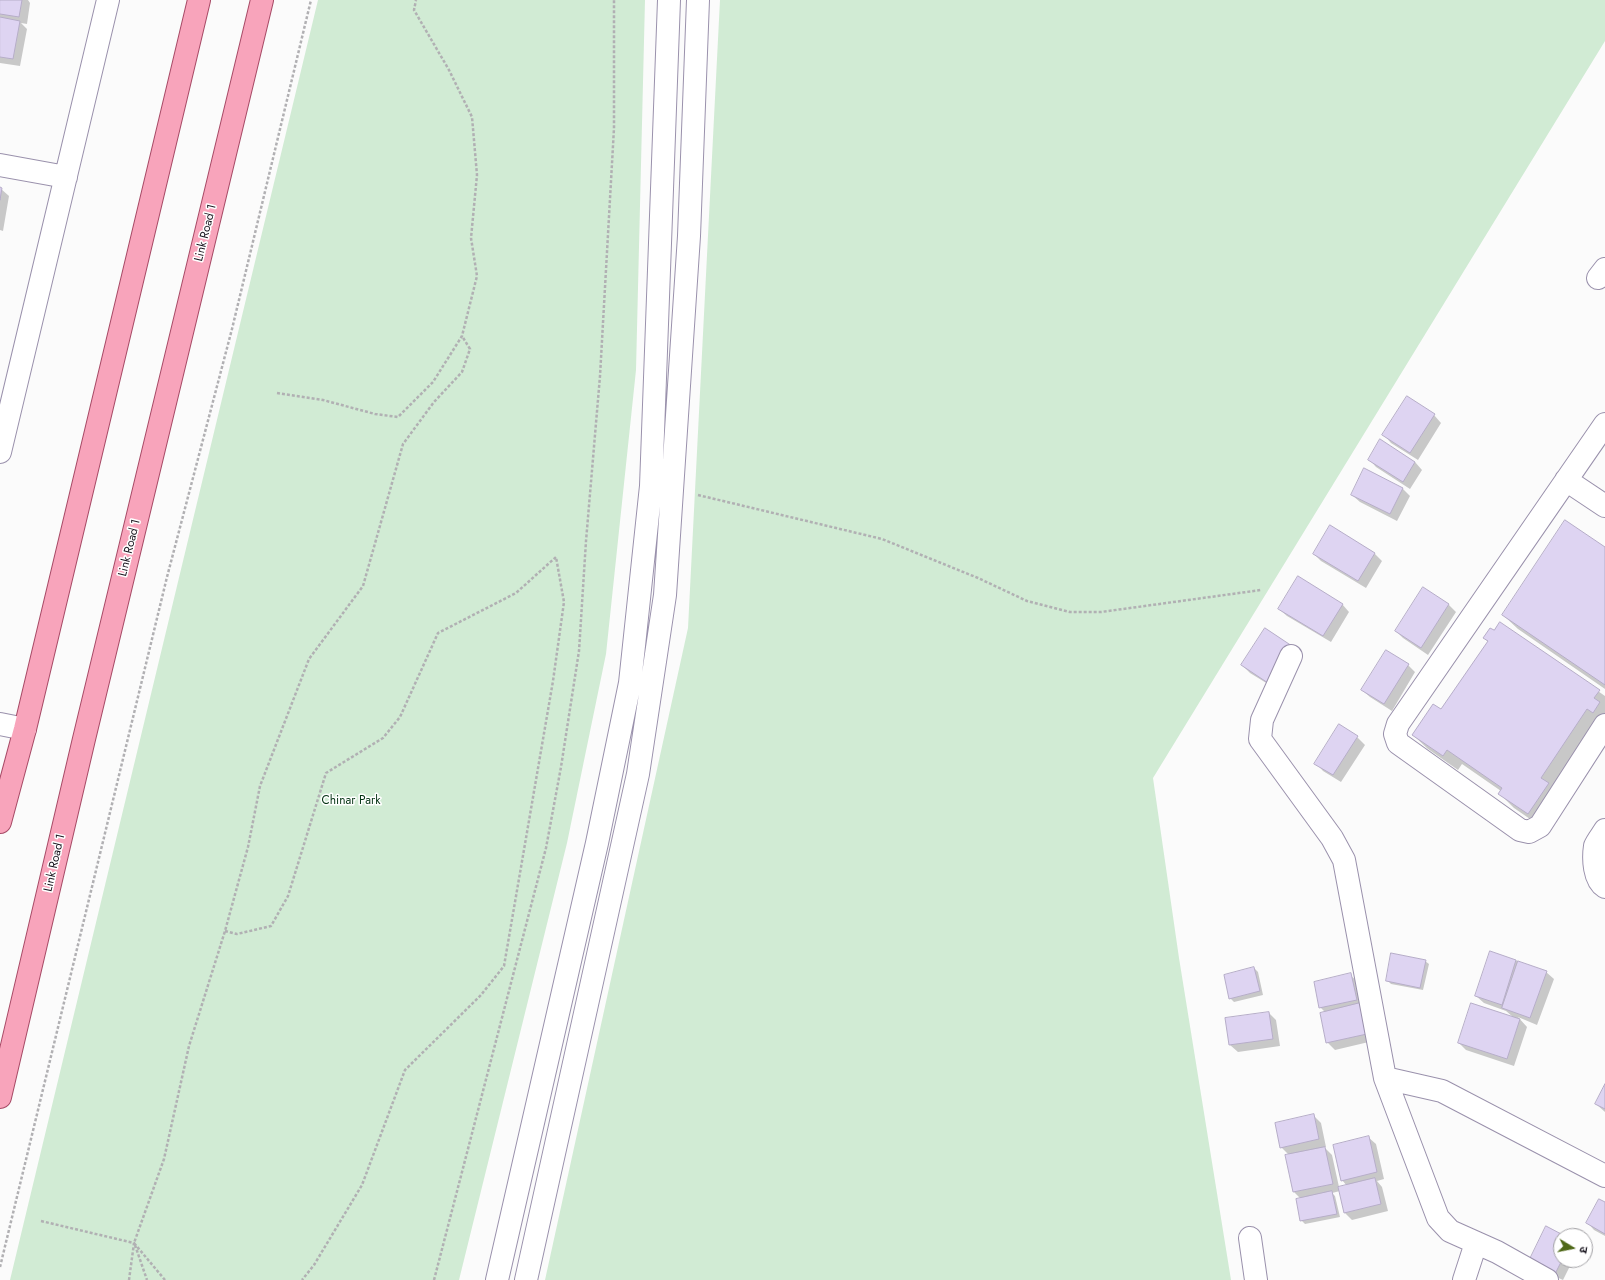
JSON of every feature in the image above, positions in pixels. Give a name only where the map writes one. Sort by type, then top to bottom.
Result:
[{"type":"main road","points":[[0,822],[25,729],[199,0]]},
{"type":"main road","name":"Link Road 1","points":[[0,1097],[262,0]]},
{"type":"street","points":[[0,452],[108,0]]},
{"type":"street","points":[[497,1280],[597,843],[630,683],[651,486],[669,0]]},
{"type":"street","points":[[526,1280],[638,774],[666,595],[689,236],[698,0]]},
{"type":"street","points":[[0,165],[66,177]]},
{"type":"street","points":[[1605,424],[1398,724],[1395,734],[1398,743],[1520,830],[1529,832],[1540,826],[1605,725]]},
{"type":"street","points":[[1566,480],[1605,506]]},
{"type":"street","points":[[1291,656],[1262,720],[1260,739],[1332,838],[1344,860],[1385,1078],[1438,1218],[1450,1231],[1547,1280]]},
{"type":"street","points":[[0,724],[25,729]]},
{"type":"street","points":[[1605,830],[1596,845],[1594,864],[1600,884],[1605,887]]},
{"type":"street","points":[[1385,1078],[1442,1091],[1605,1176]]},
{"type":"street","points":[[1250,1238],[1256,1280]]},
{"type":"street","points":[[1464,1280],[1476,1243]]},
{"type":"path","points":[[0,1267],[168,577],[232,329],[311,0]]},
{"type":"path","points":[[277,393],[323,400],[375,414],[398,418],[433,382],[462,336],[477,276],[471,238],[477,175],[472,117],[450,70],[414,10],[416,0]]},
{"type":"path","points":[[434,1280],[546,848],[561,767],[579,651],[586,541],[600,376],[614,128],[614,0]]},
{"type":"path","points":[[129,1280],[134,1243],[164,1159],[189,1046],[225,931],[248,847],[260,786],[309,659],[363,586],[403,444],[434,402],[462,372],[470,349],[462,336]]},
{"type":"path","points":[[672,489],[882,539],[978,578],[1026,601],[1070,612],[1101,612],[1261,590]]},
{"type":"path","points":[[225,931],[237,934],[271,926],[288,896],[313,821],[326,773],[383,738],[400,717],[438,633],[516,593],[556,557],[564,602],[552,688],[504,966],[481,995],[405,1070],[362,1185],[314,1266],[302,1280]]},
{"type":"path","points":[[41,1221],[134,1243],[165,1280]]},
{"type":"path","points":[[134,1243],[147,1280]]},
{"type":"green space","name":"Chinar Park","points":[[318,0],[645,0],[636,370],[606,654],[567,843],[459,1280],[10,1280]]},
{"type":"green space","points":[[720,0],[1605,0],[1605,41],[1153,778],[1179,958],[1231,1280],[545,1280],[688,628]]},
{"type":"building","points":[[0,0],[22,0],[19,17],[0,14]]},
{"type":"building","points":[[0,17],[20,21],[13,59],[0,57]]},
{"type":"building","points":[[0,187],[2,188],[0,200]]},
{"type":"building","points":[[1407,396],[1435,414],[1410,453],[1382,435]]},
{"type":"building","points":[[1380,439],[1415,462],[1403,482],[1368,460]]},
{"type":"building","points":[[1364,468],[1403,488],[1390,514],[1351,495]]},
{"type":"building","points":[[1565,520],[1605,547],[1605,685],[1502,615]]},
{"type":"building","points":[[1330,525],[1375,553],[1358,581],[1313,554]]},
{"type":"building","points":[[1298,576],[1343,604],[1323,636],[1278,609]]},
{"type":"building","points":[[1423,587],[1449,604],[1421,648],[1395,631]]},
{"type":"building","points":[[1500,622],[1600,690],[1594,698],[1600,702],[1593,713],[1587,709],[1541,778],[1549,783],[1528,814],[1498,794],[1502,788],[1447,750],[1443,756],[1412,735],[1433,704],[1441,709],[1488,641],[1483,638],[1490,628],[1494,630]]},
{"type":"building","points":[[1265,628],[1292,646],[1268,683],[1241,665]]},
{"type":"building","points":[[1386,650],[1409,664],[1384,704],[1361,690]]},
{"type":"building","points":[[1339,724],[1358,736],[1333,775],[1314,764]]},
{"type":"building","points":[[1490,951],[1516,960],[1502,1005],[1475,996]]},
{"type":"building","points":[[1391,953],[1426,960],[1420,988],[1386,981]]},
{"type":"building","points":[[1518,961],[1547,971],[1530,1018],[1502,1008]]},
{"type":"building","points":[[1254,967],[1260,991],[1229,999],[1224,975]]},
{"type":"building","points":[[1351,973],[1357,1000],[1319,1008],[1314,982]]},
{"type":"building","points":[[1360,1003],[1367,1034],[1326,1043],[1320,1013]]},
{"type":"building","points":[[1471,1003],[1520,1019],[1507,1059],[1458,1043]]},
{"type":"building","points":[[1269,1012],[1273,1039],[1229,1045],[1225,1018]]},
{"type":"building","points":[[1605,1084],[1605,1109],[1595,1104]]},
{"type":"building","points":[[1314,1114],[1319,1139],[1280,1148],[1275,1123]]},
{"type":"building","points":[[1369,1136],[1377,1172],[1341,1181],[1333,1145]]},
{"type":"building","points":[[1325,1147],[1333,1184],[1293,1192],[1285,1155]]},
{"type":"building","points":[[1375,1178],[1381,1204],[1344,1213],[1338,1187]]},
{"type":"building","points":[[1332,1191],[1337,1214],[1300,1221],[1296,1199]]},
{"type":"building","points":[[1599,1199],[1605,1202],[1605,1234],[1586,1223]]},
{"type":"building","points":[[1546,1226],[1553,1230],[1553,1268],[1558,1268],[1555,1274],[1529,1261]]}]
